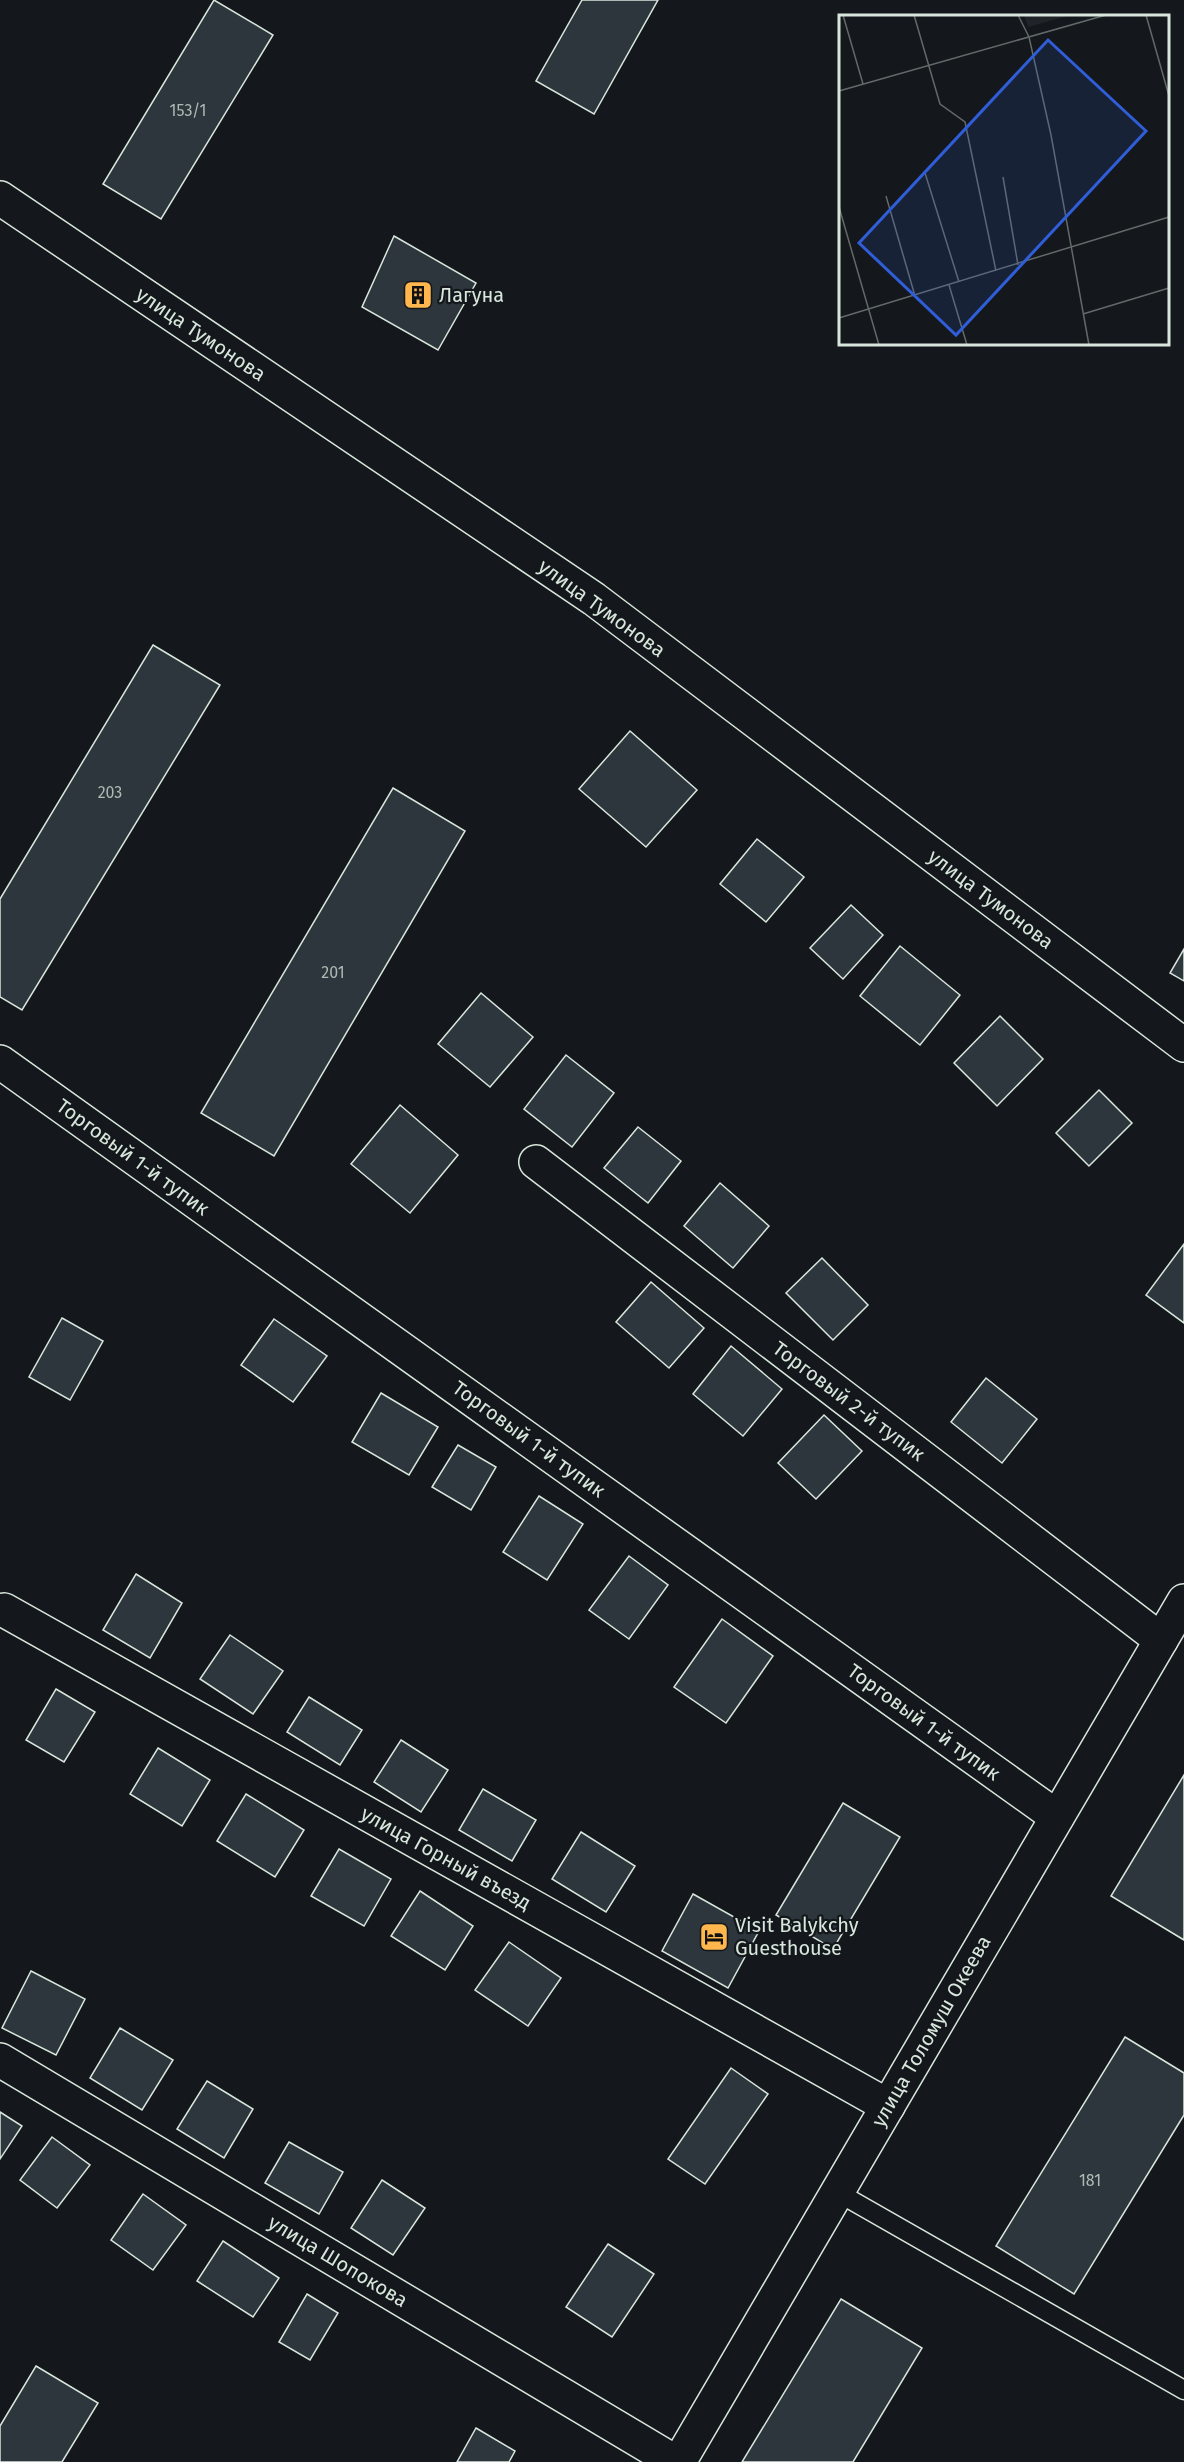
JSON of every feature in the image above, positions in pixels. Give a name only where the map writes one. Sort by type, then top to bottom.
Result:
[{"type":"street","name":"улица Тумонова","points":[[0,198],[594,599],[1184,1045]]},
{"type":"street","name":"Торговый 1-й тупик","points":[[0,1062],[1057,1816]]},
{"type":"street","name":"Торговый 2-й тупик","points":[[537,1162],[1161,1640]]},
{"type":"street","name":"улица Толомуш Океева","points":[[677,2462],[1184,1601]]},
{"type":"street","name":"улица Горный въезд","points":[[4,1610],[888,2106]]},
{"type":"street","name":"улица Шопокова","points":[[0,2060],[677,2462]]},
{"type":"lane","points":[[837,2192],[1184,2390]]},
{"type":"building","points":[[214,0],[273,35],[161,219],[103,184]]},
{"type":"building","points":[[582,0],[658,0],[594,114],[536,81]]},
{"type":"building","name":"Лагуна","points":[[394,236],[476,283],[438,350],[362,307]]},
{"type":"building","points":[[153,645],[220,685],[22,1010],[0,997],[0,899]]},
{"type":"building","points":[[630,731],[697,790],[646,847],[579,789]]},
{"type":"building","points":[[393,788],[465,831],[274,1156],[201,1113]]},
{"type":"building","points":[[757,839],[804,877],[766,922],[720,884]]},
{"type":"building","points":[[851,905],[883,935],[843,979],[810,948]]},
{"type":"building","points":[[900,946],[960,995],[920,1045],[860,996]]},
{"type":"building","points":[[1184,949],[1184,981],[1170,973]]},
{"type":"building","points":[[481,993],[533,1037],[490,1087],[438,1044]]},
{"type":"building","points":[[1000,1016],[1043,1059],[997,1106],[954,1063]]},
{"type":"building","points":[[566,1055],[614,1093],[572,1147],[524,1109]]},
{"type":"building","points":[[1099,1090],[1132,1123],[1089,1166],[1056,1133]]},
{"type":"building","points":[[400,1105],[458,1155],[410,1213],[351,1164]]},
{"type":"building","points":[[638,1127],[681,1161],[648,1203],[604,1168]]},
{"type":"building","points":[[720,1183],[769,1226],[733,1268],[684,1226]]},
{"type":"building","points":[[1184,1244],[1184,1323],[1146,1295]]},
{"type":"building","points":[[822,1258],[868,1305],[833,1340],[786,1293]]},
{"type":"building","points":[[651,1282],[704,1328],[669,1368],[616,1322]]},
{"type":"building","points":[[62,1318],[103,1341],[70,1400],[29,1377]]},
{"type":"building","points":[[274,1319],[327,1356],[293,1402],[241,1365]]},
{"type":"building","points":[[731,1346],[782,1389],[743,1436],[693,1394]]},
{"type":"building","points":[[986,1378],[1037,1419],[1002,1463],[951,1422]]},
{"type":"building","points":[[381,1393],[438,1427],[409,1475],[352,1442]]},
{"type":"building","points":[[824,1415],[862,1451],[816,1499],[778,1463]]},
{"type":"building","points":[[458,1445],[496,1467],[471,1510],[432,1487]]},
{"type":"building","points":[[539,1496],[583,1524],[547,1580],[503,1552]]},
{"type":"building","points":[[629,1556],[668,1585],[629,1639],[589,1610]]},
{"type":"building","points":[[136,1574],[182,1603],[150,1658],[103,1630]]},
{"type":"building","points":[[722,1619],[773,1656],[726,1723],[674,1687]]},
{"type":"building","points":[[230,1635],[283,1671],[253,1714],[200,1679]]},
{"type":"building","points":[[56,1689],[95,1712],[64,1762],[26,1740]]},
{"type":"building","points":[[309,1697],[362,1730],[340,1765],[287,1732]]},
{"type":"building","points":[[401,1740],[448,1770],[421,1812],[374,1782]]},
{"type":"building","points":[[158,1748],[210,1780],[182,1826],[130,1794]]},
{"type":"building","points":[[1184,1775],[1184,1940],[1111,1896]]},
{"type":"building","points":[[483,1789],[536,1820],[512,1861],[459,1830]]},
{"type":"building","points":[[246,1794],[304,1830],[275,1877],[217,1841]]},
{"type":"building","points":[[843,1803],[900,1837],[833,1949],[776,1915]]},
{"type":"building","points":[[581,1832],[635,1866],[606,1912],[552,1879]]},
{"type":"building","points":[[339,1849],[391,1879],[364,1926],[311,1896]]},
{"type":"building","points":[[420,1891],[473,1926],[445,1970],[391,1936]]},
{"type":"building","points":[[693,1894],[759,1931],[728,1988],[662,1951]]},
{"type":"building","points":[[509,1942],[561,1978],[528,2026],[475,1990]]},
{"type":"building","points":[[31,1971],[85,1999],[56,2055],[2,2028]]},
{"type":"building","points":[[120,2028],[173,2060],[142,2110],[90,2078]]},
{"type":"building","points":[[1125,2037],[1184,2073],[1184,2115],[1074,2294],[996,2246]]},
{"type":"building","points":[[731,2068],[768,2094],[705,2184],[668,2159]]},
{"type":"building","points":[[207,2081],[253,2109],[224,2158],[177,2129]]},
{"type":"building","points":[[0,2112],[22,2126],[0,2159]]},
{"type":"building","points":[[52,2137],[90,2165],[57,2208],[20,2180]]},
{"type":"building","points":[[289,2142],[343,2172],[319,2214],[265,2183]]},
{"type":"building","points":[[382,2180],[425,2208],[393,2255],[351,2228]]},
{"type":"building","points":[[143,2194],[186,2225],[153,2270],[111,2240]]},
{"type":"building","points":[[223,2241],[279,2278],[253,2317],[197,2281]]},
{"type":"building","points":[[608,2244],[654,2274],[612,2337],[566,2307]]},
{"type":"building","points":[[307,2294],[338,2313],[310,2360],[279,2342]]},
{"type":"building","points":[[841,2299],[922,2348],[853,2462],[742,2462]]},
{"type":"building","points":[[36,2366],[98,2403],[62,2462],[0,2462],[0,2426]]},
{"type":"building","points":[[476,2428],[515,2451],[509,2462],[457,2462]]},
{"type":"place","name":"Лагуна","points":[[418,295]]},
{"type":"place","name":"Visit Balykchy Guesthouse","points":[[714,1937]]}]
